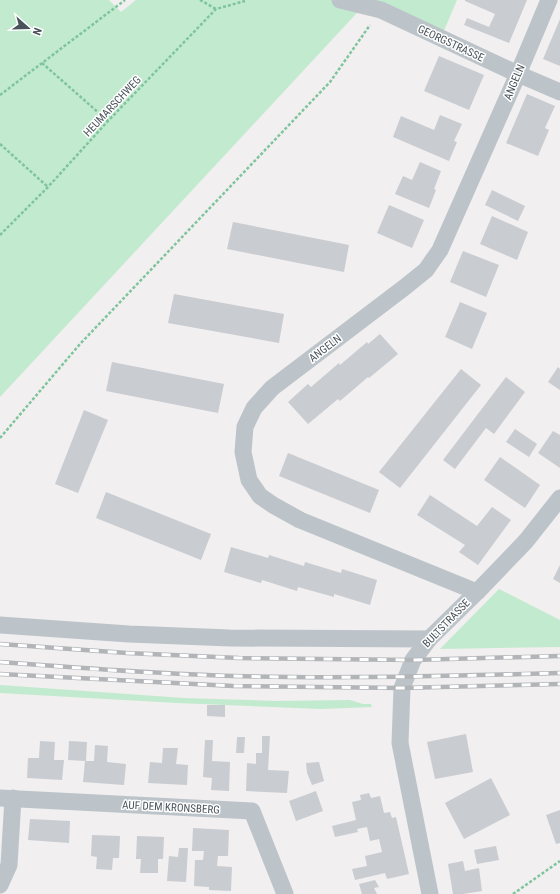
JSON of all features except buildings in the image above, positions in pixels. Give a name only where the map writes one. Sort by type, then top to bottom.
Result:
[{"type":"street","name":"GEORGSTRASSE","points":[[340,0],[381,10],[560,92]]},
{"type":"street","name":"ANGELN","points":[[477,592],[300,520],[260,496],[249,480],[243,452],[246,427],[254,408],[272,388],[426,270],[437,255],[518,74],[549,0]]},
{"type":"street","name":"BULTSTRASSE","points":[[430,894],[400,743],[402,688],[413,660],[429,639],[526,541],[560,498]]},
{"type":"street","points":[[0,625],[129,634],[230,638],[429,639]]},
{"type":"street","points":[[0,885],[9,865],[6,798]]},
{"type":"street","name":"AUF DEM KRONSBERG","points":[[6,798],[252,811],[285,894]]},
{"type":"path","points":[[0,95],[125,0]]},
{"type":"path","points":[[200,0],[216,8],[244,1]]},
{"type":"path","name":"HEUMARSCHWEG","points":[[0,235],[48,187],[108,121],[216,8]]},
{"type":"path","points":[[0,438],[80,344],[330,82],[381,10]]},
{"type":"path","points":[[42,63],[108,121]]},
{"type":"path","points":[[0,144],[48,187]]},
{"type":"path","points":[[513,894],[560,861]]},
{"type":"green space","points":[[0,0],[109,0],[121,12],[136,0],[457,0],[443,33],[368,1],[0,397]]},
{"type":"green space","points":[[499,589],[560,620],[560,647],[440,649]]},
{"type":"green space","points":[[0,685],[184,698],[278,701],[350,700],[363,704],[371,704],[372,707],[321,709],[0,693]]},
{"type":"railway","points":[[0,644],[127,653],[239,658],[413,660],[560,656]]},
{"type":"railway","points":[[0,662],[87,669],[274,677],[396,677],[560,673]]},
{"type":"railway","points":[[0,674],[233,686],[402,688],[560,684]]}]
